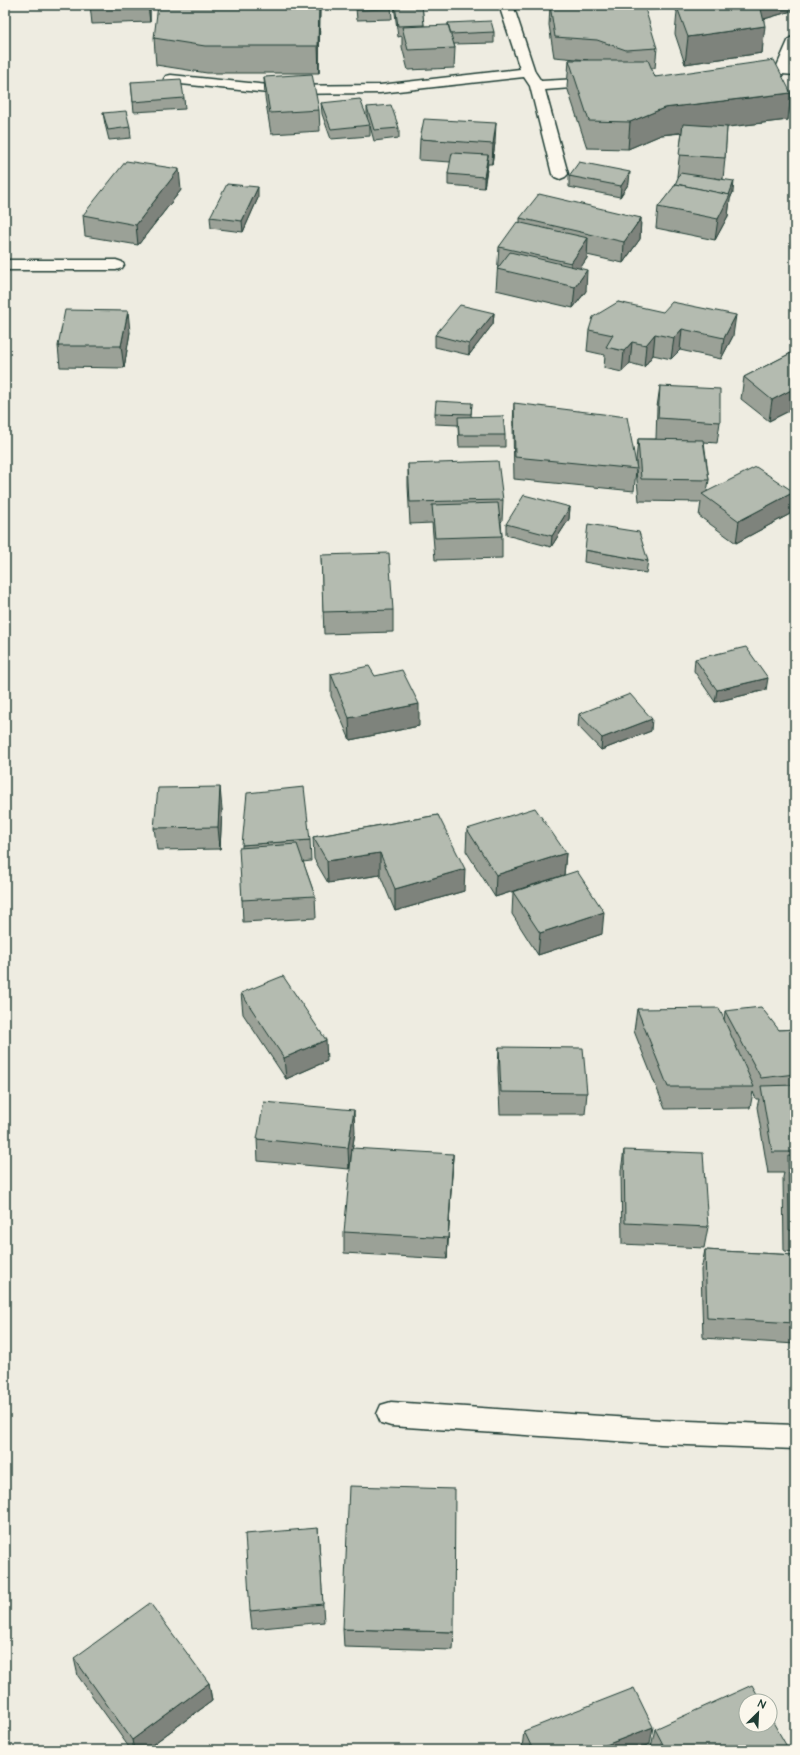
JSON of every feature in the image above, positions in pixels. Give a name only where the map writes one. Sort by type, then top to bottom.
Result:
[{"type":"street","points":[[506,5],[528,72],[537,86],[560,174]]},
{"type":"street","points":[[735,73],[789,71],[795,41]]},
{"type":"street","points":[[171,79],[278,90],[380,89],[528,72]]},
{"type":"street","points":[[537,86],[608,81]]},
{"type":"street","points":[[5,265],[116,265]]},
{"type":"street","points":[[391,1414],[661,1432],[795,1437]]},
{"type":"building","points":[[158,5],[319,5],[318,46],[205,46],[154,38]]},
{"type":"building","points":[[356,5],[391,5],[392,9],[357,10]]},
{"type":"building","points":[[395,5],[422,5],[424,25],[398,26]]},
{"type":"building","points":[[550,5],[644,5],[657,48],[626,50],[597,40],[555,37]]},
{"type":"building","points":[[688,5],[760,5],[765,26],[688,37],[677,7]]},
{"type":"building","points":[[491,21],[494,32],[451,34],[448,23]]},
{"type":"building","points":[[448,25],[455,48],[408,50],[402,27]]},
{"type":"building","points":[[569,60],[648,60],[655,77],[774,60],[791,93],[664,108],[630,122],[589,121]]},
{"type":"building","points":[[312,74],[319,110],[270,113],[264,77]]},
{"type":"building","points":[[181,79],[184,98],[133,102],[131,82]]},
{"type":"building","points":[[360,99],[370,125],[331,129],[321,103]]},
{"type":"building","points":[[391,105],[399,128],[374,130],[367,107]]},
{"type":"building","points":[[126,111],[130,127],[108,130],[103,113]]},
{"type":"building","points":[[424,119],[496,123],[493,144],[420,139]]},
{"type":"building","points":[[683,124],[727,127],[725,158],[679,155]]},
{"type":"building","points":[[452,153],[488,155],[484,177],[448,174]]},
{"type":"building","points":[[126,161],[179,169],[136,225],[83,215]]},
{"type":"building","points":[[579,162],[630,172],[621,186],[569,176]]},
{"type":"building","points":[[680,173],[734,181],[729,195],[676,184],[674,187]]},
{"type":"building","points":[[227,184],[258,187],[242,221],[210,217]]},
{"type":"building","points":[[676,184],[730,195],[718,219],[658,207]]},
{"type":"building","points":[[539,194],[641,218],[624,242],[520,218]]},
{"type":"building","points":[[517,222],[588,238],[571,263],[499,247]]},
{"type":"building","points":[[510,252],[587,270],[575,287],[497,269]]},
{"type":"building","points":[[618,302],[663,312],[672,302],[736,315],[724,338],[682,329],[674,338],[655,334],[646,345],[632,342],[624,351],[606,347],[613,335],[589,330],[593,317]]},
{"type":"building","points":[[460,305],[494,313],[469,344],[435,335]]},
{"type":"building","points":[[65,310],[128,311],[121,346],[58,346]]},
{"type":"building","points":[[795,351],[795,388],[772,400],[744,377]]},
{"type":"building","points":[[660,386],[720,389],[720,422],[658,418]]},
{"type":"building","points":[[436,401],[472,403],[471,414],[435,413]]},
{"type":"building","points":[[514,403],[627,417],[637,469],[515,457]]},
{"type":"building","points":[[503,416],[505,435],[459,435],[458,417]]},
{"type":"building","points":[[638,439],[703,440],[709,480],[641,479]]},
{"type":"building","points":[[498,461],[503,500],[410,502],[408,464]]},
{"type":"building","points":[[756,467],[794,492],[739,521],[702,494]]},
{"type":"building","points":[[524,495],[570,507],[552,536],[506,524]]},
{"type":"building","points":[[498,503],[502,536],[435,538],[432,505]]},
{"type":"building","points":[[588,524],[639,532],[648,561],[585,550]]},
{"type":"building","points":[[389,553],[393,610],[323,612],[321,555]]},
{"type":"building","points":[[746,647],[768,678],[717,690],[695,659]]},
{"type":"building","points":[[369,666],[375,676],[402,670],[419,704],[349,718],[331,674]]},
{"type":"building","points":[[630,694],[652,719],[602,738],[579,714]]},
{"type":"building","points":[[220,787],[218,827],[154,828],[158,788]]},
{"type":"building","points":[[304,787],[310,840],[242,845],[247,793]]},
{"type":"building","points":[[535,808],[566,853],[496,875],[467,829]]},
{"type":"building","points":[[438,815],[465,869],[395,889],[380,853],[327,861],[313,837]]},
{"type":"building","points":[[297,844],[315,896],[242,900],[239,848]]},
{"type":"building","points":[[577,871],[604,912],[540,933],[513,892]]},
{"type":"building","points":[[283,976],[326,1040],[284,1058],[241,993]]},
{"type":"building","points":[[761,1007],[779,1030],[795,1029],[795,1074],[761,1078],[725,1011]]},
{"type":"building","points":[[719,1008],[754,1087],[668,1087],[637,1009]]},
{"type":"building","points":[[499,1047],[583,1048],[587,1093],[501,1092]]},
{"type":"building","points":[[795,1085],[795,1152],[772,1152],[761,1086]]},
{"type":"building","points":[[264,1102],[354,1110],[348,1148],[257,1139]]},
{"type":"building","points":[[352,1148],[453,1154],[448,1238],[344,1232]]},
{"type":"building","points":[[624,1150],[703,1153],[708,1227],[625,1223]]},
{"type":"building","points":[[788,1156],[795,1157],[795,1231],[789,1230]]},
{"type":"building","points":[[705,1250],[795,1255],[795,1323],[707,1318]]},
{"type":"building","points":[[349,1486],[455,1489],[454,1632],[343,1629]]},
{"type":"building","points":[[318,1528],[323,1604],[250,1611],[245,1534]]},
{"type":"building","points":[[150,1603],[209,1683],[132,1740],[74,1658]]},
{"type":"building","points":[[752,1685],[756,1693],[738,1693],[738,1733],[778,1733],[778,1731],[789,1750],[666,1750],[655,1729]]},
{"type":"building","points":[[634,1688],[653,1727],[593,1750],[533,1750],[524,1731]]}]
